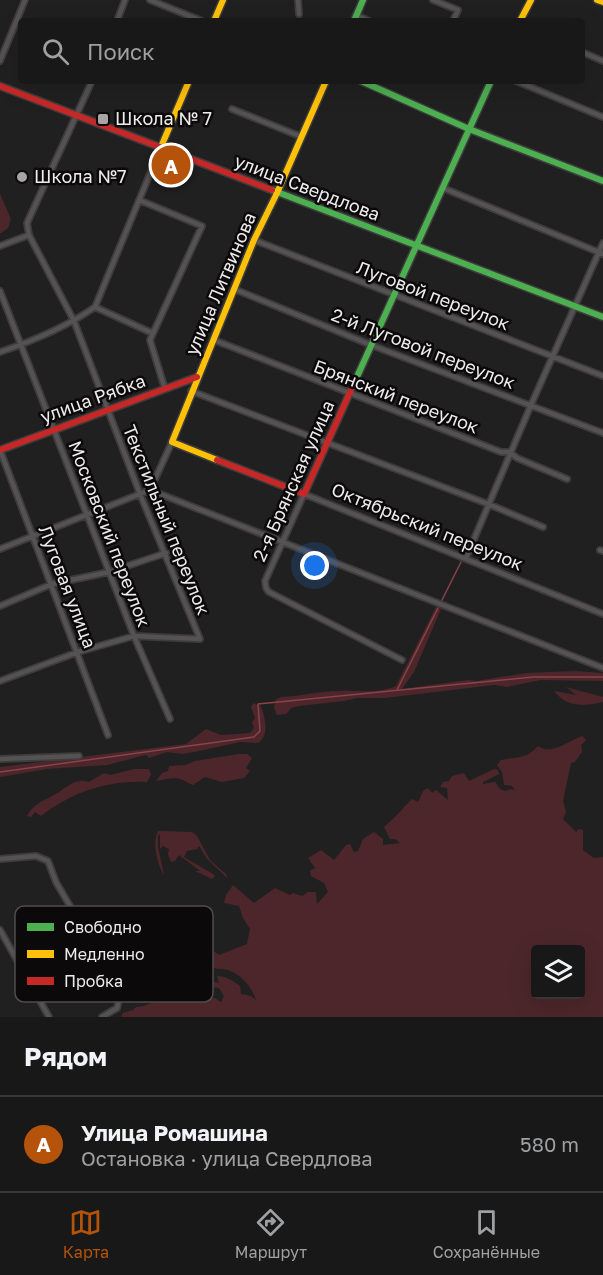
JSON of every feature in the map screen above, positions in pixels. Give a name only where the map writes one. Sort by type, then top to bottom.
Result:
[{"type":"street","points":[[0,61],[25,0]]},
{"type":"street","points":[[118,18],[126,0]]},
{"type":"street","points":[[150,0],[195,18]]},
{"type":"street","points":[[215,18],[223,0]]},
{"type":"street","points":[[298,0],[299,14]]},
{"type":"street","points":[[355,18],[363,0]]},
{"type":"street","points":[[433,0],[458,10],[454,18]]},
{"type":"street","points":[[522,18],[531,0]]},
{"type":"street","points":[[597,0],[603,2]]},
{"type":"street","points":[[585,53],[603,61]]},
{"type":"street","points":[[0,246],[29,236],[27,223],[91,84]]},
{"type":"street","points":[[0,352],[74,321],[94,307],[188,84]]},
{"type":"street","name":"улица Литвинова","points":[[150,490],[172,442],[254,240],[277,194],[325,84]]},
{"type":"street","points":[[368,84],[469,129],[603,181]]},
{"type":"street","name":"2-я Брянская улица","points":[[402,660],[269,592],[265,581],[490,84]]},
{"type":"street","points":[[523,84],[603,117]]},
{"type":"street","name":"улица Свердлова","points":[[0,86],[603,317]]},
{"type":"street","points":[[232,109],[302,136]]},
{"type":"street","points":[[443,188],[601,253]]},
{"type":"street","points":[[139,200],[202,226],[152,333],[151,347],[165,389]]},
{"type":"street","name":"Текстильный переулок","points":[[29,236],[74,321],[140,494],[200,639],[134,636]]},
{"type":"street","name":"Луговой переулок","points":[[254,240],[603,376]]},
{"type":"street","points":[[466,558],[510,452],[601,253],[603,243]]},
{"type":"street","name":"2-й Луговой переулок","points":[[234,289],[371,345],[603,433]]},
{"type":"street","name":"Московский переулок","points":[[0,291],[134,636],[170,719]]},
{"type":"street","points":[[94,307],[152,333]]},
{"type":"street","name":"Брянский переулок","points":[[214,340],[501,452],[510,452],[517,458],[567,479]]},
{"type":"street","name":"улица Рябка","points":[[0,450],[197,377]]},
{"type":"street","points":[[191,391],[543,527]]},
{"type":"street","name":"Октябрьский переулок","points":[[172,442],[603,614]]},
{"type":"street","name":"Луговая улица","points":[[0,450],[108,735]]},
{"type":"street","points":[[0,549],[150,490],[603,668]]},
{"type":"street","points":[[0,606],[52,584],[109,572],[166,553]]},
{"type":"street","points":[[0,681],[78,652],[134,636]]},
{"type":"street","points":[[0,759],[79,756]]},
{"type":"street","points":[[0,859],[36,856],[48,861],[56,882],[70,906]]},
{"type":"street","points":[[0,930],[15,957]]},
{"type":"street","points":[[40,1002],[48,1017]]},
{"type":"street","points":[[102,1017],[117,1008],[118,1002]]},
{"type":"shaded area","points":[[0,194],[11,219],[8,228],[0,234]]},
{"type":"shaded area","points":[[436,607],[441,609],[414,672],[402,689],[526,673],[576,671],[603,673],[603,681],[541,680],[507,687],[494,685],[385,698],[357,698],[299,706],[291,708],[286,714],[277,715],[274,708],[276,699],[282,697],[332,691],[376,691],[396,686]]},
{"type":"shaded area","points":[[566,687],[603,697],[603,702],[583,705],[570,703],[554,691],[576,695]]},
{"type":"shaded area","points":[[253,703],[261,706],[265,721],[264,736],[258,743],[240,742],[183,754],[167,752],[149,758],[146,755],[107,765],[47,769],[0,777],[0,767],[186,744],[206,729],[221,735],[250,733],[254,728],[252,722],[255,718],[251,707]]},
{"type":"shaded area","points":[[582,736],[586,740],[581,745],[582,752],[575,762],[571,763],[563,801],[566,812],[563,819],[576,832],[579,829],[583,830],[583,850],[594,858],[603,857],[603,1017],[121,1017],[123,1013],[153,1002],[213,1002],[215,998],[221,1002],[224,996],[219,988],[213,987],[213,981],[219,983],[217,976],[232,980],[240,986],[241,994],[251,996],[256,1000],[250,988],[236,974],[213,966],[213,951],[219,955],[247,944],[250,929],[239,906],[224,903],[233,885],[254,903],[275,888],[290,895],[293,893],[302,896],[308,892],[316,892],[317,904],[328,892],[324,883],[311,876],[310,871],[315,868],[308,858],[321,850],[334,860],[346,845],[350,844],[354,852],[358,851],[363,839],[374,832],[383,839],[383,845],[400,843],[395,839],[390,839],[384,827],[412,799],[418,802],[425,789],[428,788],[432,793],[436,790],[448,800],[447,788],[440,787],[443,782],[449,781],[452,776],[464,773],[469,781],[494,769],[498,770],[499,774],[483,784],[495,782],[500,789],[505,791],[515,790],[512,786],[504,785],[502,772],[497,765],[501,760],[526,755],[538,746],[543,749],[554,749]]},
{"type":"shaded area","points":[[247,754],[252,758],[246,768],[250,771],[244,778],[222,782],[205,777],[193,785],[177,778],[156,781],[162,773],[168,771],[169,766],[186,765],[195,761]]},
{"type":"shaded area","points":[[134,769],[150,771],[151,775],[147,782],[118,783],[91,789],[65,800],[41,816],[35,812],[31,817],[27,816],[32,808],[74,782],[89,782],[104,773],[111,775]]},
{"type":"shaded area","points":[[158,831],[192,832],[197,836],[210,860],[226,874],[227,878],[207,859],[199,846],[197,849],[187,851],[184,857],[213,874],[215,876],[212,879],[195,871],[200,871],[179,855],[175,861],[171,862],[169,849],[163,846],[160,849],[160,834],[158,847],[164,875],[156,853],[155,841]]},
{"type":"waterway","points":[[441,602],[461,562]]},
{"type":"waterway","points":[[397,690],[438,608]]},
{"type":"waterway","points":[[0,772],[254,737],[260,731],[258,704],[533,677],[603,677]]},
{"type":"traffic: fast","points":[[355,18],[363,0]]},
{"type":"traffic: fast","points":[[368,84],[469,129],[603,181]]},
{"type":"traffic: fast","points":[[356,379],[490,84]]},
{"type":"traffic: fast","points":[[272,190],[603,317]]},
{"type":"traffic: slow","points":[[215,18],[223,0]]},
{"type":"traffic: slow","points":[[522,18],[531,0]]},
{"type":"traffic: slow","points":[[597,0],[603,2]]},
{"type":"traffic: slow","points":[[161,147],[188,84]]},
{"type":"traffic: slow","points":[[217,460],[172,442],[254,240],[325,84]]},
{"type":"traffic: jam","points":[[0,86],[272,190]]},
{"type":"traffic: jam","points":[[0,450],[197,377]]},
{"type":"traffic: jam","points":[[217,460],[304,494],[356,379]]},
{"type":"place","name":"Школа № 7","points":[[103,119]]},
{"type":"place","name":"Улица Ромашина","points":[[171,165]]},
{"type":"place","name":"Школа №7","points":[[22,177]]}]
